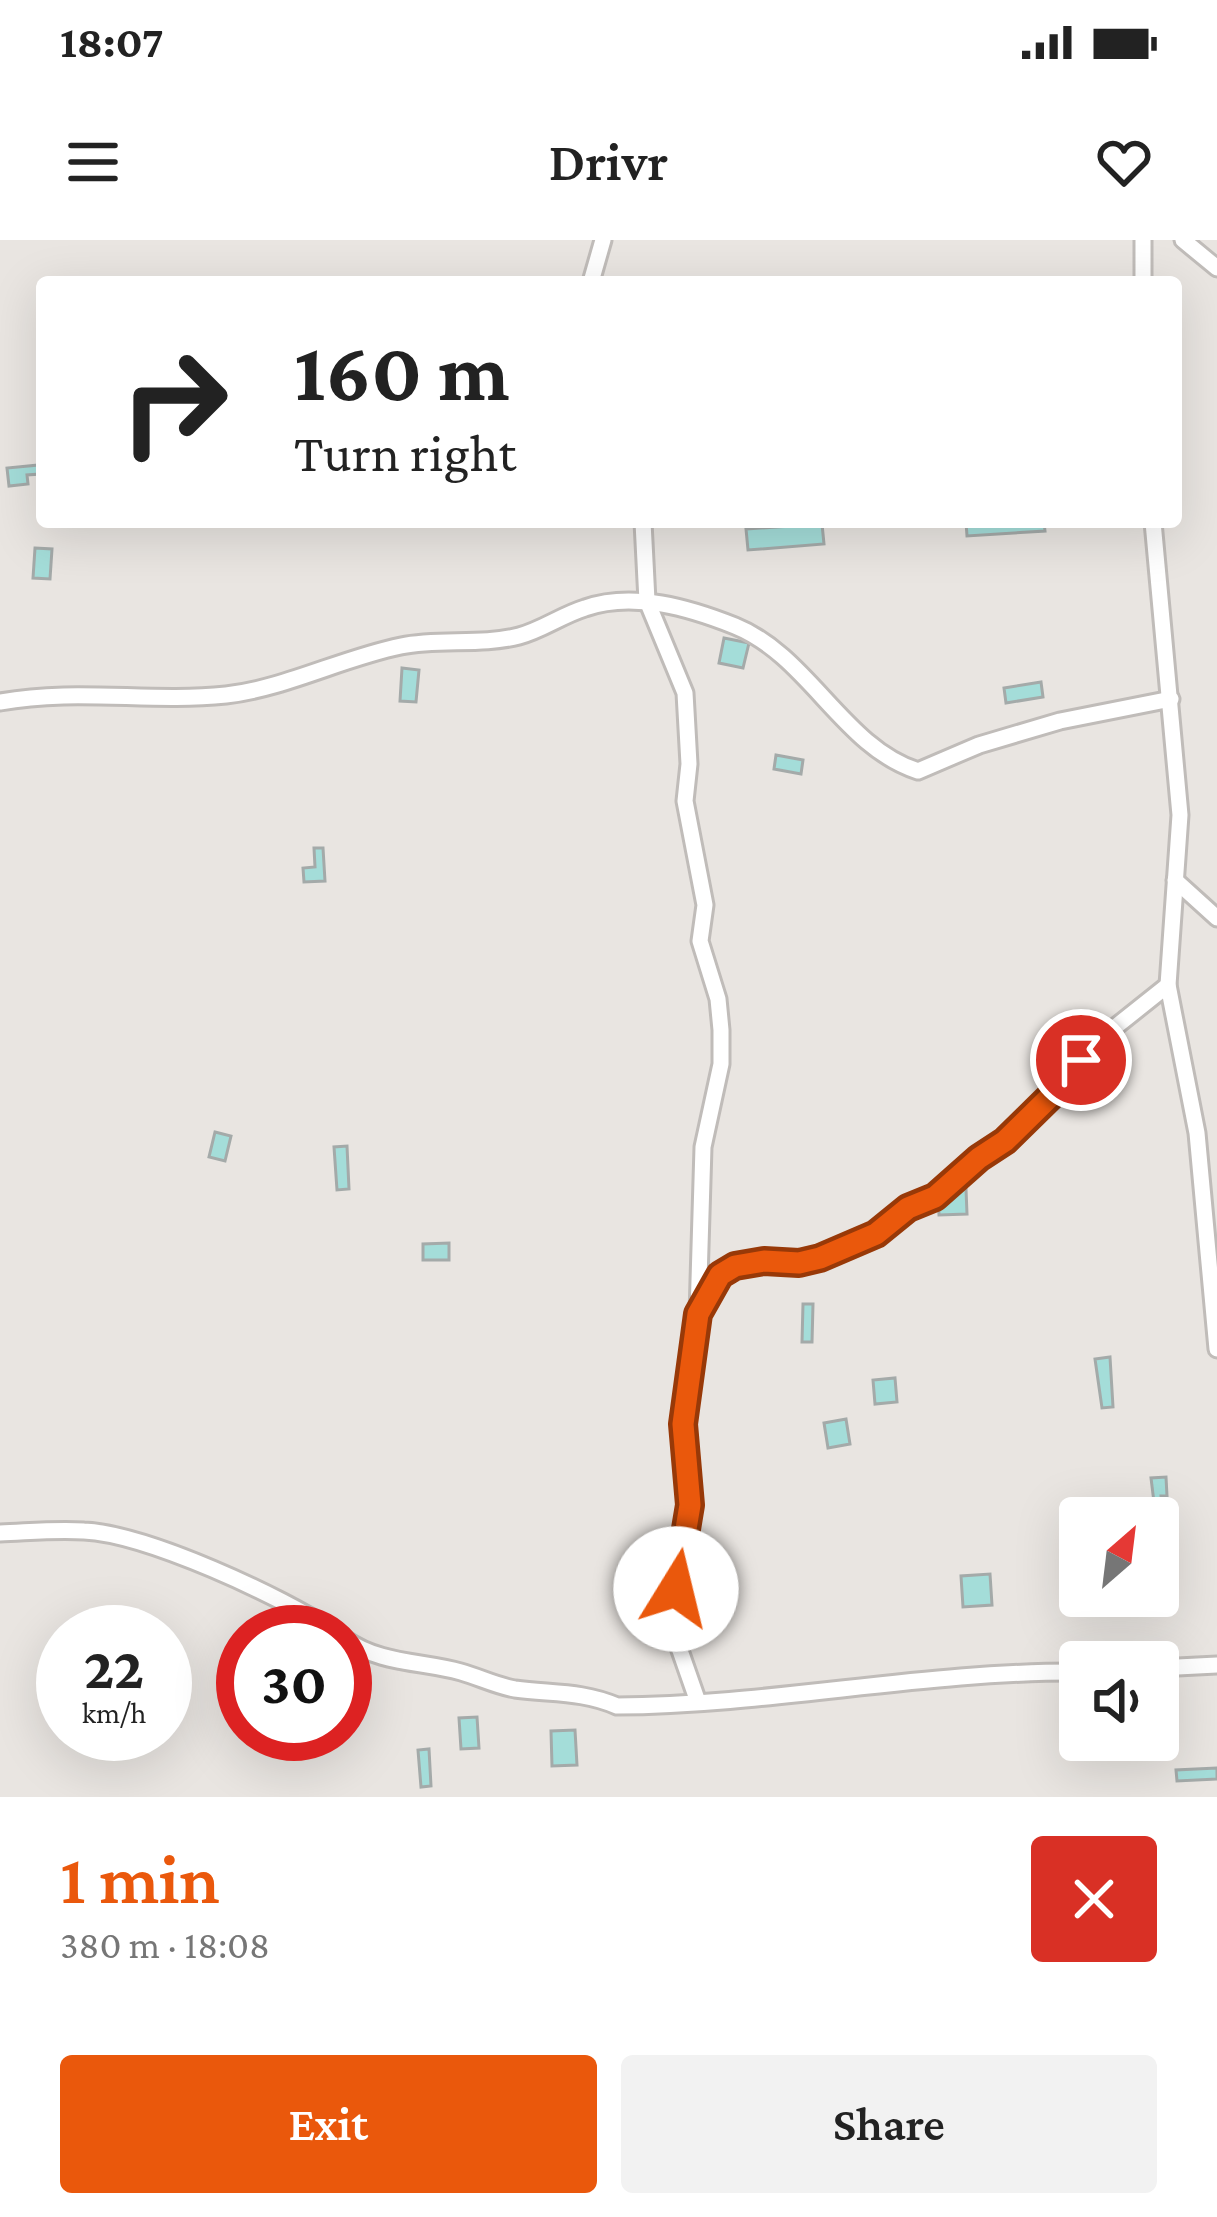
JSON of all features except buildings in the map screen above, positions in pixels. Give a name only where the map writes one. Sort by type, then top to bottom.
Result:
[{"type":"street","points":[[593,276],[603,240]]},
{"type":"street","points":[[1143,240],[1143,276]]},
{"type":"street","points":[[1183,240],[1217,268]]},
{"type":"street","points":[[643,528],[647,601],[686,693],[689,764],[685,801],[705,905],[700,940],[718,999],[721,1030],[721,1064],[704,1147],[698,1314],[683,1424],[690,1505],[672,1616],[698,1702]]},
{"type":"street","points":[[1154,528],[1180,815],[1168,985],[1197,1133],[1217,1349]]},
{"type":"street","points":[[0,703],[47,694],[229,694],[401,646],[517,637],[614,600],[647,601],[737,627],[770,647],[881,753],[918,771],[980,745],[1060,721],[1171,699]]},
{"type":"street","points":[[1175,880],[1217,918]]},
{"type":"street","points":[[698,1314],[720,1275],[735,1266],[820,1258],[876,1234],[908,1208],[935,1197],[1005,1141],[1104,1036],[1168,985]]},
{"type":"street","points":[[0,1533],[88,1531],[126,1539],[288,1605]]},
{"type":"street","points":[[372,1654],[458,1671],[513,1689],[564,1691],[616,1706],[1059,1672]]},
{"type":"street","points":[[1179,1667],[1217,1665]]},
{"type":"route","points":[[676,1589],[690,1505],[683,1424],[698,1314],[720,1275],[735,1266],[764,1261],[799,1263],[820,1258],[876,1234],[908,1208],[935,1197],[1005,1141],[1081,1060]]}]
